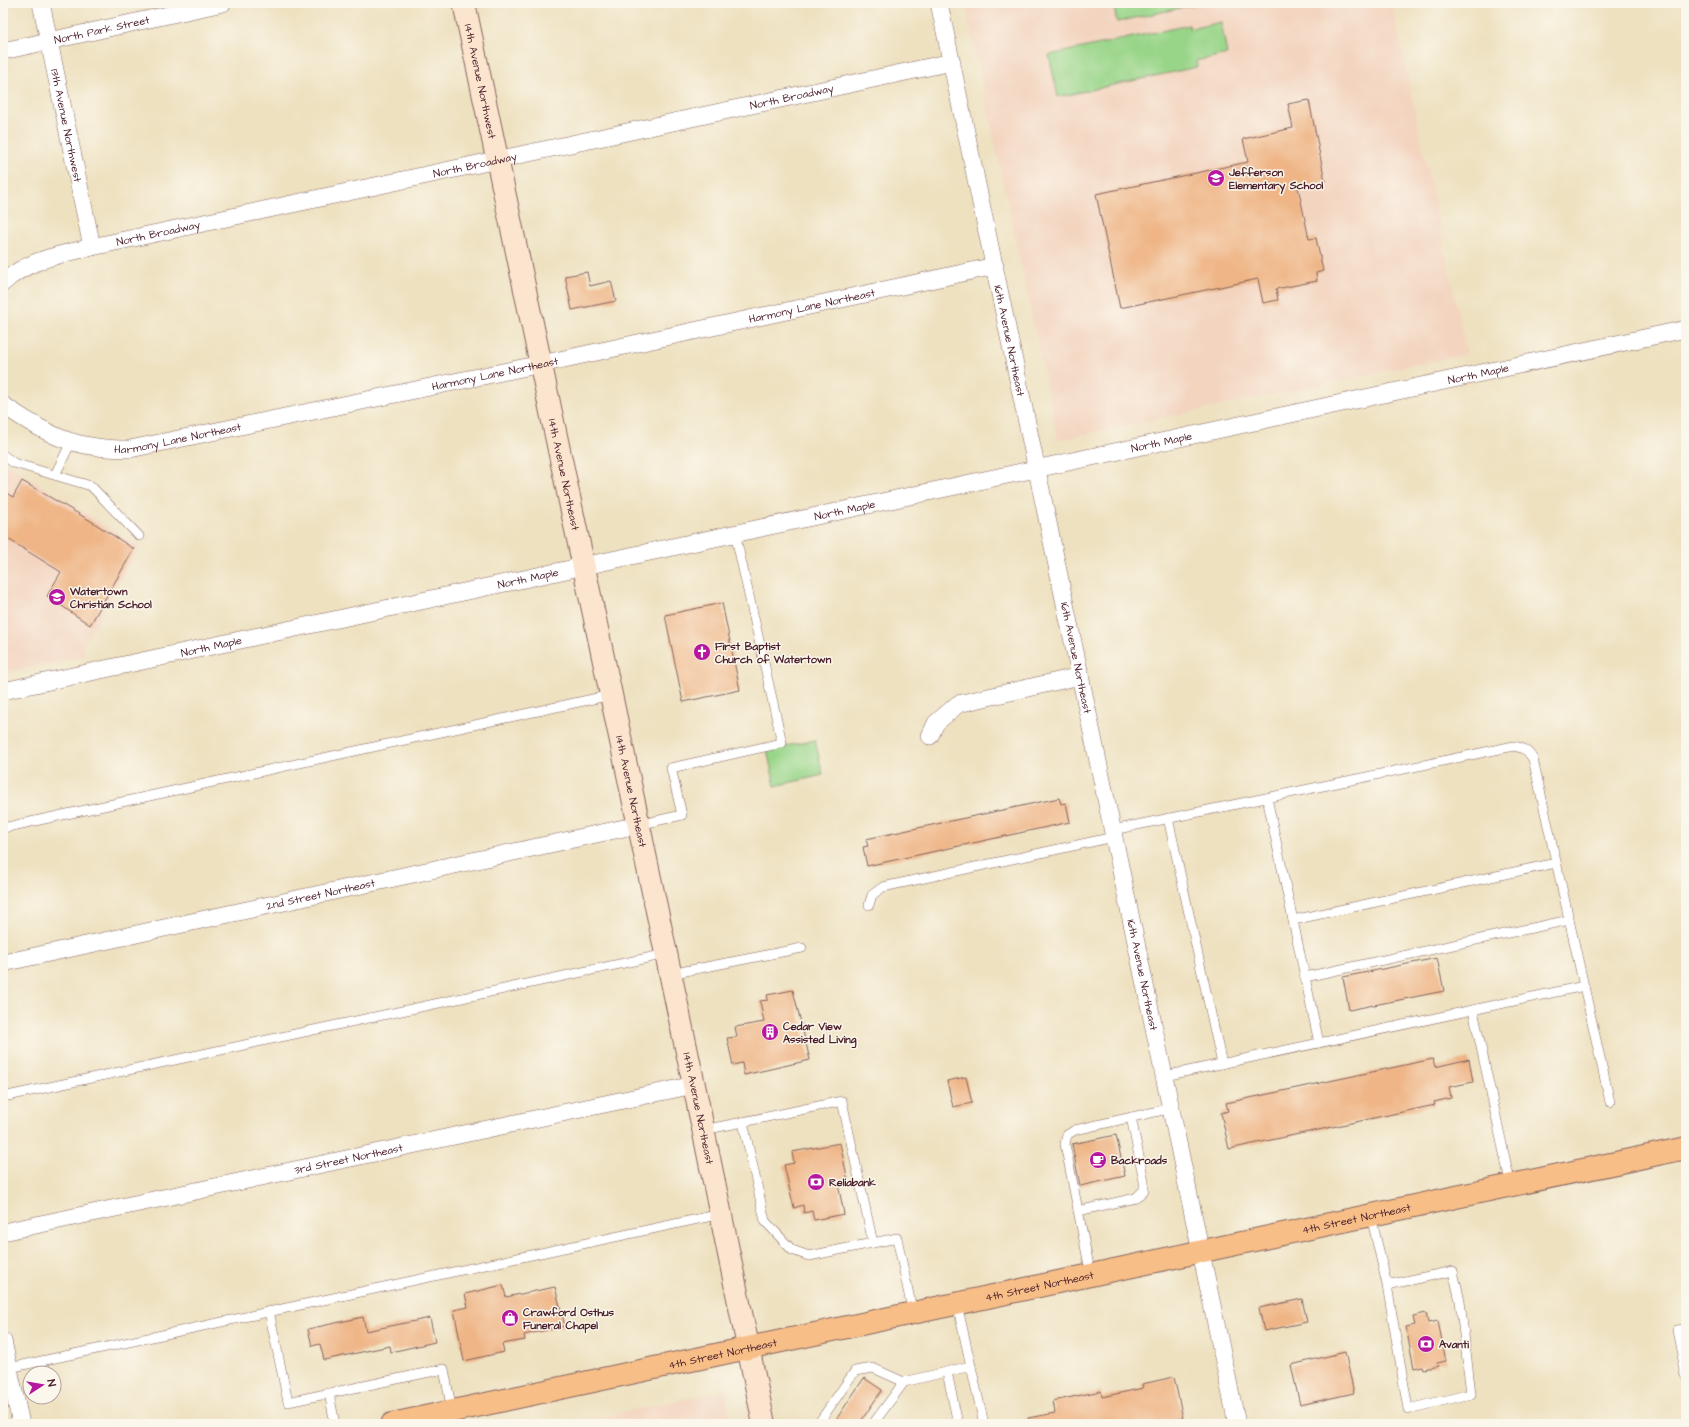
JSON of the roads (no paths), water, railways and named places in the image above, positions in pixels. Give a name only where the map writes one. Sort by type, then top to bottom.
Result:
[{"type":"main road","name":"14th Avenue Northwest","points":[[464,3],[497,160]]},
{"type":"main road","name":"14th Avenue Northeast","points":[[497,160],[694,1085],[764,1424]]},
{"type":"main road","name":"4th Street Northeast","points":[[392,1424],[1686,1148]]},
{"type":"street","name":"13th Avenue Northwest","points":[[41,3],[92,247]]},
{"type":"street","name":"North Park Street","points":[[3,51],[224,3]]},
{"type":"street","name":"16th Avenue Northeast","points":[[939,3],[1038,469],[1237,1424]]},
{"type":"street","name":"North Broadway","points":[[3,283],[20,270],[32,264],[92,247],[952,62]]},
{"type":"street","name":"Harmony Lane Northeast","points":[[3,405],[37,427],[71,442],[104,449],[130,449],[154,446],[995,266]]},
{"type":"street","name":"North Maple","points":[[3,691],[1686,329]]},
{"type":"street","points":[[930,736],[936,723],[958,704],[1080,676]]},
{"type":"street","name":"2nd Street Northeast","points":[[3,963],[638,825]]},
{"type":"street","name":"3rd Street Northeast","points":[[3,1232],[694,1085]]},
{"type":"street","points":[[3,1341],[21,1424]]},
{"type":"lane","points":[[55,475],[71,442]]},
{"type":"lane","points":[[3,455],[14,463],[91,486],[138,536]]},
{"type":"lane","points":[[638,825],[682,815],[671,768],[782,744],[735,533]]},
{"type":"lane","points":[[3,828],[611,695]]},
{"type":"lane","points":[[870,905],[872,895],[883,887],[1114,833],[1168,818],[1514,746],[1522,747],[1533,759],[1610,1102]]},
{"type":"lane","points":[[1267,798],[1319,1043]]},
{"type":"lane","points":[[1168,818],[1222,1064]]},
{"type":"lane","points":[[1293,920],[1556,863]]},
{"type":"lane","points":[[1305,977],[1569,920]]},
{"type":"lane","points":[[3,1097],[668,964],[802,948]]},
{"type":"lane","points":[[1165,1076],[1584,986]]},
{"type":"lane","points":[[1473,1010],[1511,1186]]},
{"type":"lane","points":[[703,1130],[842,1101],[873,1243]]},
{"type":"lane","points":[[1091,1276],[1065,1144],[1067,1135],[1075,1130],[1172,1108]]},
{"type":"lane","points":[[1078,1211],[1136,1198],[1144,1190],[1144,1181],[1131,1117]]},
{"type":"lane","points":[[743,1122],[765,1221],[792,1250],[809,1256],[897,1238],[913,1314]]},
{"type":"lane","points":[[9,1368],[721,1214]]},
{"type":"lane","points":[[1371,1216],[1387,1285],[1408,1409],[1471,1394],[1460,1301],[1453,1271],[1387,1285]]},
{"type":"lane","points":[[957,1304],[984,1424]]},
{"type":"lane","points":[[269,1312],[288,1402],[444,1369],[452,1412]]},
{"type":"lane","points":[[1686,1329],[1677,1330],[1686,1375]]},
{"type":"lane","points":[[818,1424],[855,1371],[873,1368],[904,1382],[971,1366]]},
{"type":"lane","points":[[947,1372],[958,1424]]},
{"type":"lane","points":[[873,1424],[904,1382]]},
{"type":"lane","points":[[329,1393],[335,1424]]},
{"type":"place","name":"Jefferson Elementary School","points":[[1216,178]]},
{"type":"place","name":"Watertown Christian School","points":[[57,597]]},
{"type":"place","name":"First Baptist Church of Watertown","points":[[702,652]]},
{"type":"place","name":"Cedar View Assisted Living","points":[[770,1032]]},
{"type":"place","name":"Backroads","points":[[1098,1160]]},
{"type":"place","name":"Reliabank","points":[[816,1182]]},
{"type":"place","name":"Crawford Osthus Funeral Chapel","points":[[510,1318]]},
{"type":"place","name":"Avanti","points":[[1426,1344]]}]
